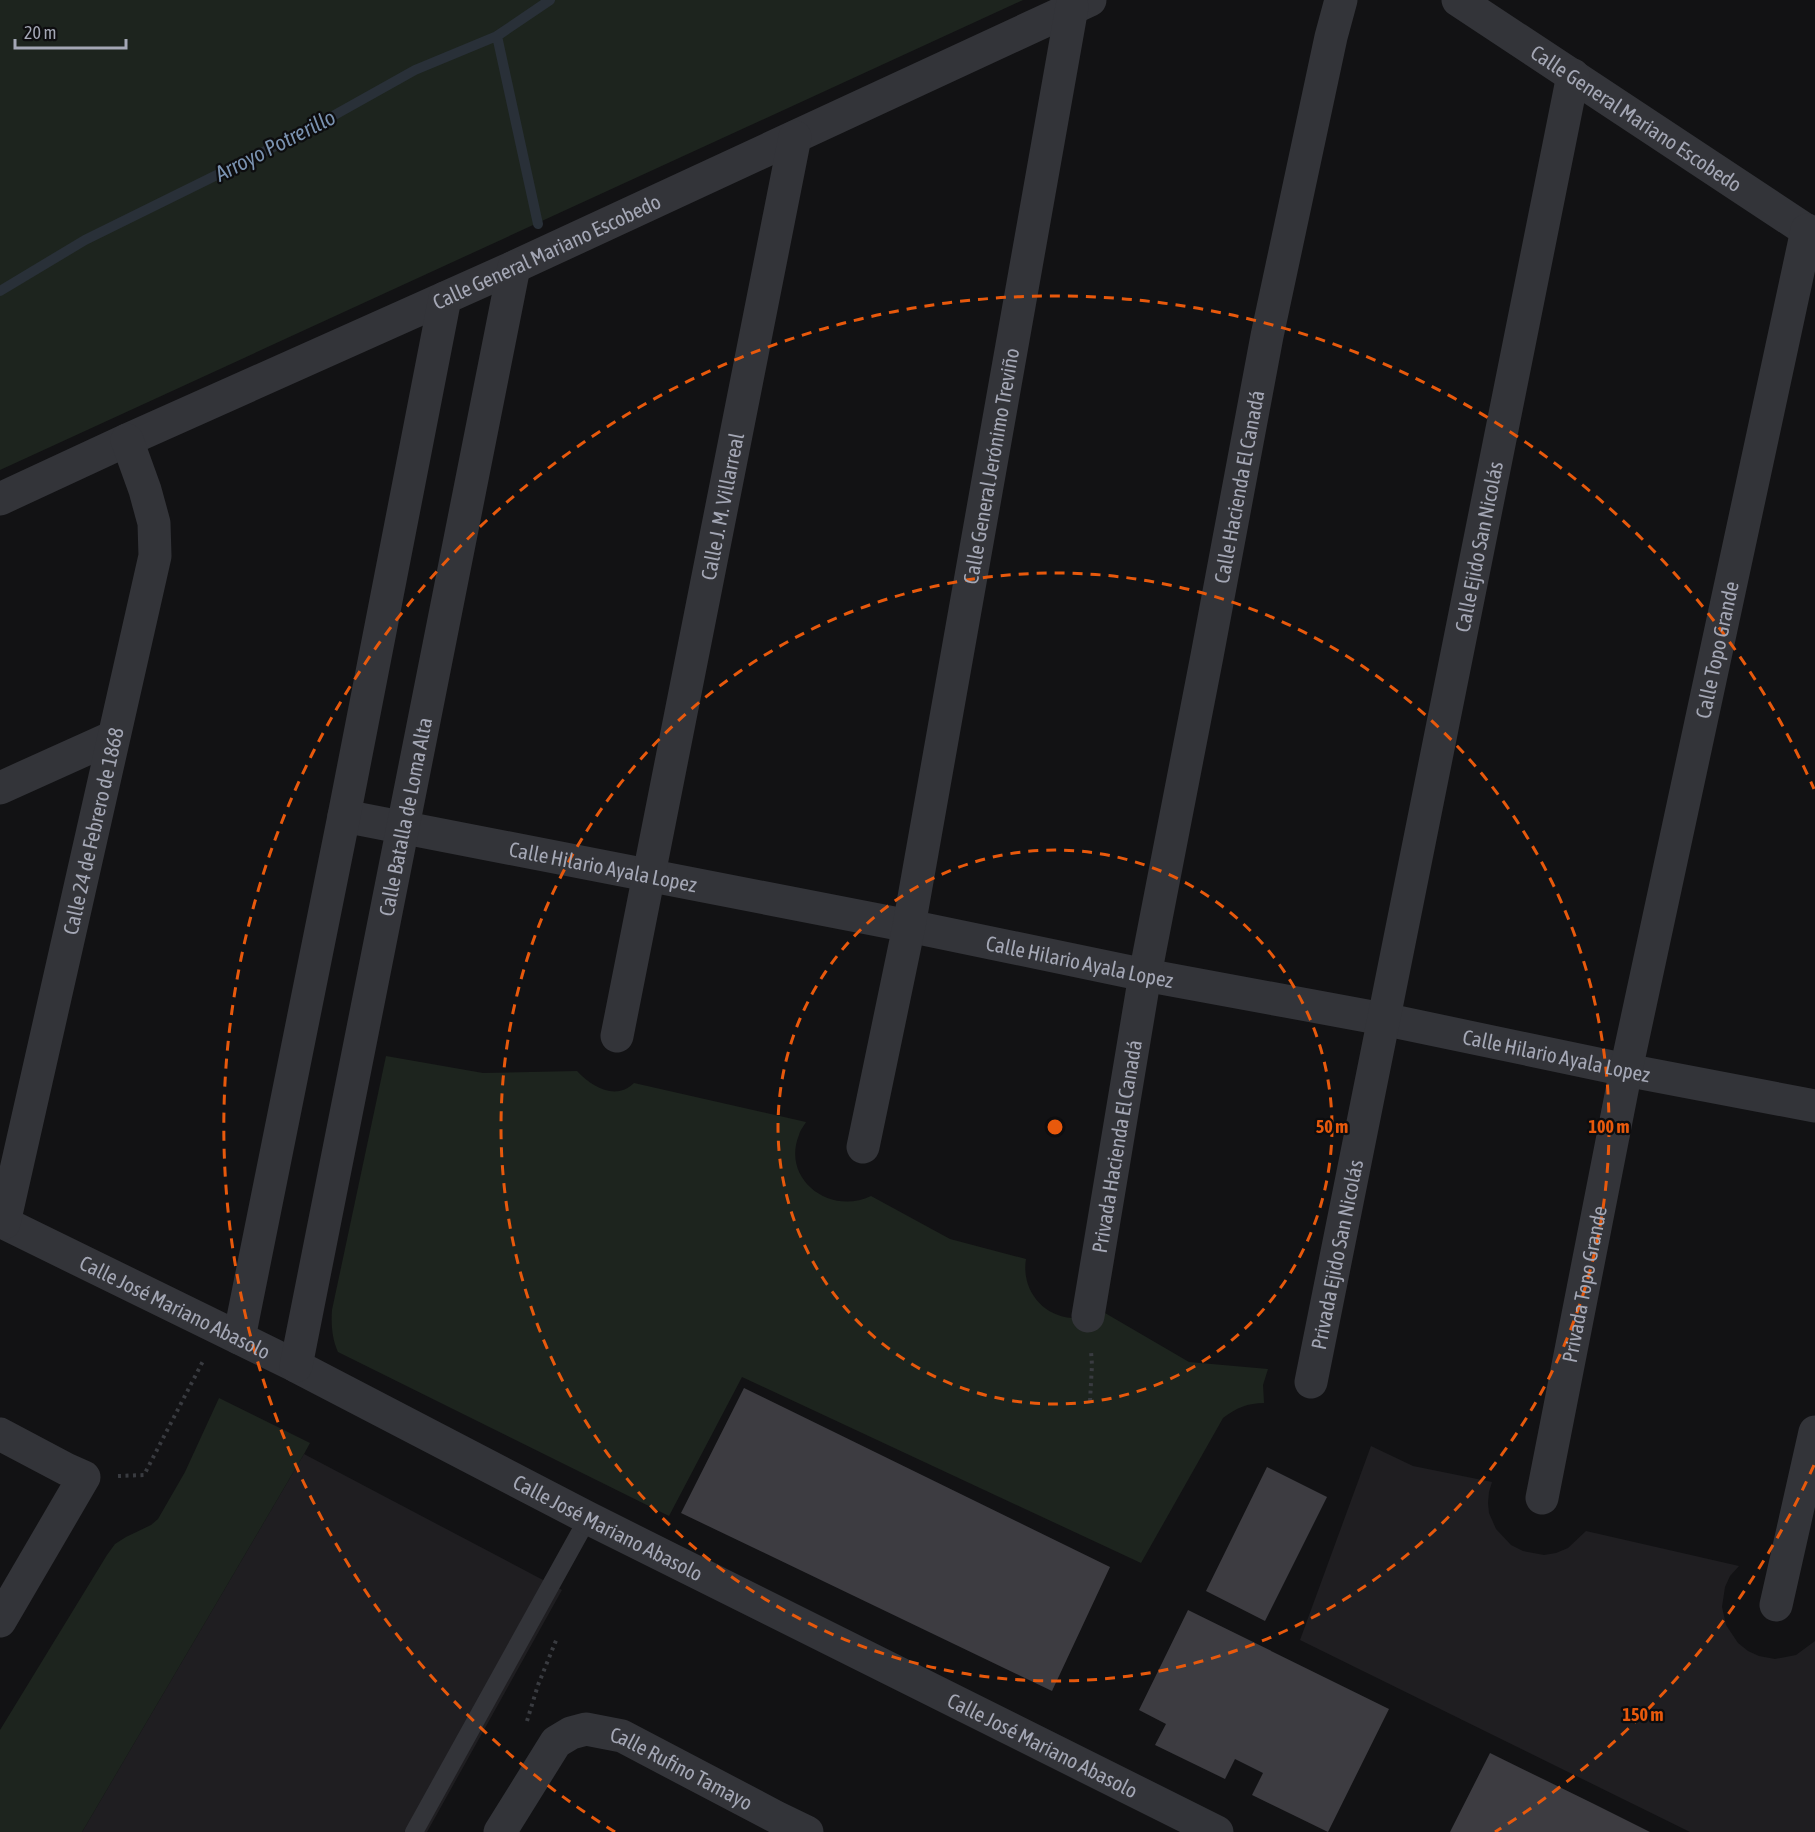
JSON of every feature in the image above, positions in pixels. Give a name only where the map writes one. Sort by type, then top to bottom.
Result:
[{"type":"street","name":"Calle Hacienda El Canadá","points":[[1145,975],[1208,656],[1267,336],[1341,0]]},
{"type":"street","name":"Calle General Mariano Escobedo","points":[[1458,0],[1811,233]]},
{"type":"street","name":"Calle General Mariano Escobedo","points":[[0,499],[514,267],[1081,4]]},
{"type":"street","name":"Calle General Jerónimo Treviño","points":[[863,1147],[909,926],[1081,4]]},
{"type":"street","name":"Calle Ejido San Nicolás","points":[[1383,1019],[1573,75]]},
{"type":"street","name":"Calle J. M. Villarreal","points":[[617,1036],[795,137]]},
{"type":"street","name":"Calle Topo Grande","points":[[1626,1070],[1811,233]]},
{"type":"street","name":"Calle Batalla de Loma Alta","points":[[296,1366],[514,267]]},
{"type":"street","points":[[229,1333],[344,816],[445,298]]},
{"type":"street","name":"Calle 24 de Febrero de 1868","points":[[2,1222],[155,556],[154,523],[127,440]]},
{"type":"street","points":[[0,788],[113,737]]},
{"type":"street","name":"Calle Hilario Ayala Lopez","points":[[344,816],[650,874],[1145,975],[1383,1019],[1626,1070],[1815,1106]]},
{"type":"street","name":"Privada Hacienda El Canadá","points":[[1088,1316],[1145,975]]},
{"type":"street","name":"Privada Ejido San Nicolás","points":[[1311,1382],[1383,1019]]},
{"type":"street","name":"Privada Topo Grande","points":[[1542,1498],[1626,1070]]},
{"type":"street","name":"Calle José Mariano Abasolo","points":[[2,1222],[296,1366],[588,1518],[1217,1832]]},
{"type":"street","points":[[1776,1605],[1815,1432]]},
{"type":"street","points":[[0,1434],[66,1470],[84,1477],[0,1621]]},
{"type":"street","name":"Calle Rufino Tamayo","points":[[542,1764],[556,1742],[571,1733],[586,1729],[622,1736],[771,1825],[807,1832]]},
{"type":"street","points":[[500,1832],[542,1764]]},
{"type":"lane","points":[[414,1832],[588,1518]]},
{"type":"path","points":[[1088,1316],[1092,1365],[1090,1401]]},
{"type":"path","points":[[84,1477],[144,1475],[229,1333]]},
{"type":"path","points":[[542,1764],[527,1723],[528,1714],[561,1629]]},
{"type":"shaded area","points":[[0,0],[1023,0],[0,470]]},
{"type":"shaded area","points":[[386,1056],[483,1073],[577,1071],[604,1090],[620,1091],[634,1083],[806,1122],[795,1151],[797,1166],[803,1179],[825,1197],[840,1201],[855,1201],[871,1196],[950,1239],[1026,1259],[1025,1270],[1030,1290],[1043,1306],[1061,1316],[1076,1318],[1105,1313],[1189,1362],[1268,1369],[1263,1385],[1264,1403],[1242,1407],[1223,1418],[1141,1563],[742,1377],[669,1516],[338,1352],[332,1331],[332,1310]]},
{"type":"shaded area","points":[[219,1398],[310,1443],[82,1832],[0,1832],[0,1730],[115,1544],[158,1519],[185,1472]]},
{"type":"shaded area","points":[[1371,1446],[1413,1466],[1492,1482],[1488,1503],[1489,1513],[1496,1529],[1511,1545],[1523,1551],[1544,1555],[1556,1553],[1568,1548],[1586,1531],[1739,1566],[1730,1576],[1725,1587],[1722,1607],[1726,1625],[1738,1643],[1759,1656],[1775,1659],[1796,1655],[1815,1641],[1815,1832],[1690,1832],[1300,1640]]},
{"type":"shaded area","points":[[304,1454],[562,1590],[427,1832],[82,1832]]},
{"type":"building","points":[[744,1388],[1110,1567],[1052,1691],[681,1513]]},
{"type":"building","points":[[1267,1467],[1327,1497],[1265,1621],[1206,1591]]},
{"type":"building","points":[[1188,1610],[1389,1709],[1328,1832],[1252,1795],[1263,1773],[1235,1759],[1225,1779],[1155,1745],[1166,1724],[1139,1710]]},
{"type":"building","points":[[1490,1753],[1592,1803],[1650,1832],[1450,1832]]},
{"type":"waterway","name":"Arroyo Potrerillo","points":[[0,291],[85,240],[306,131],[415,70],[497,36],[550,0]]},
{"type":"waterway","points":[[497,36],[538,224]]}]
